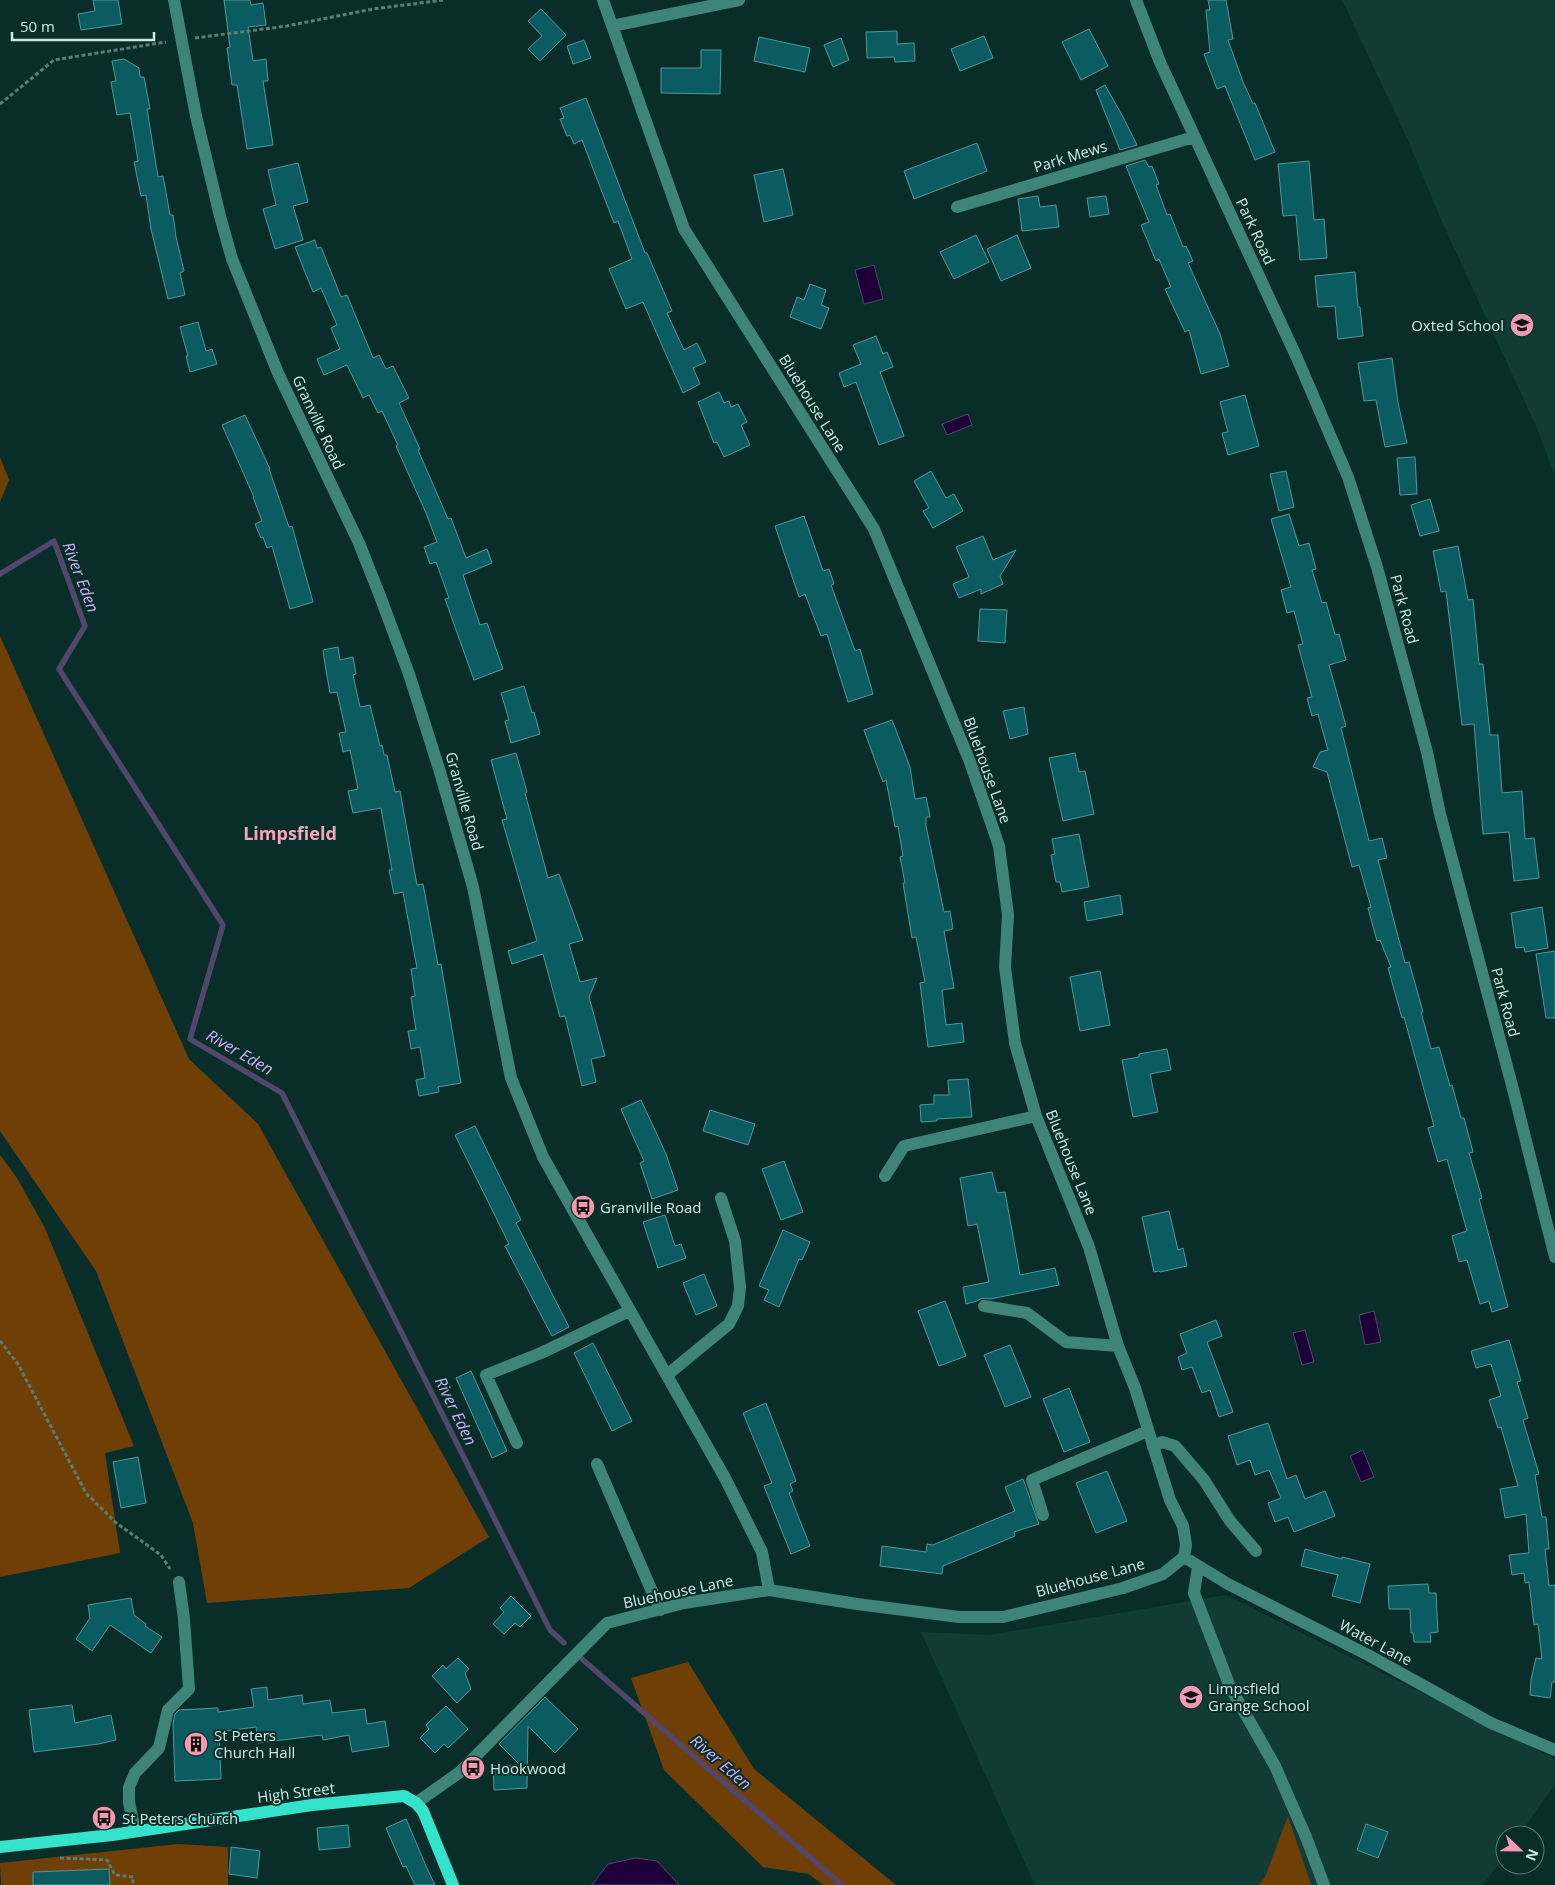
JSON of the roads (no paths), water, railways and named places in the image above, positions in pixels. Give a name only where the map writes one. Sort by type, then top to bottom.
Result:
[{"type":"main road","name":"High Street","points":[[0,1847],[135,1832],[312,1805],[404,1796],[416,1803]]},
{"type":"main road","points":[[416,1803],[423,1811],[453,1885]]},
{"type":"street","name":"Granville Road","points":[[174,0],[206,158],[232,259],[278,373],[358,544],[409,674],[473,887],[511,1078],[543,1157],[725,1478],[762,1552],[768,1590]]},
{"type":"street","name":"Bluehouse Lane","points":[[416,1803],[460,1772],[607,1623],[684,1603],[768,1590],[959,1617],[1003,1617],[1123,1588],[1163,1574],[1184,1558],[1186,1545],[1183,1526],[1170,1500],[1135,1388],[1118,1346],[1089,1247],[1036,1116],[1015,1043],[1005,967],[1008,915],[998,846],[970,762],[874,529],[684,229],[603,0]]},
{"type":"street","points":[[612,26],[739,0]]},
{"type":"street","name":"Park Road","points":[[1136,0],[1160,62],[1297,358],[1348,477],[1377,567],[1427,752],[1443,824],[1514,1093],[1555,1258]]},
{"type":"street","name":"Park Mews","points":[[956,207],[1194,137]]},
{"type":"street","points":[[885,1176],[904,1146],[1036,1116]]},
{"type":"street","points":[[667,1375],[729,1324],[738,1306],[739,1279],[735,1240],[720,1198]]},
{"type":"street","points":[[984,1306],[1027,1313],[1066,1342],[1118,1346]]},
{"type":"street","points":[[517,1442],[486,1375],[540,1353],[629,1311]]},
{"type":"street","points":[[1043,1515],[1032,1480],[1148,1431]]},
{"type":"street","points":[[1153,1447],[1162,1442],[1175,1446],[1204,1480],[1230,1521],[1256,1551]]},
{"type":"street","points":[[597,1464],[660,1610]]},
{"type":"street","name":"Water Lane","points":[[1184,1558],[1228,1584],[1368,1655],[1491,1723],[1555,1750]]},
{"type":"street","points":[[1198,1567],[1194,1593],[1230,1687],[1275,1766],[1306,1836],[1324,1885]]},
{"type":"street","points":[[135,1832],[129,1802],[129,1787],[135,1774],[159,1748],[168,1710],[189,1689],[184,1619],[179,1582]]},
{"type":"waterway","name":"River Eden","points":[[0,574],[54,541],[85,626],[59,669],[223,925],[190,1039],[282,1093],[550,1630],[564,1643]]},
{"type":"waterway","name":"River Eden","points":[[582,1659],[842,1885]]},
{"type":"place","name":"Oxted School","points":[[1522,325]]},
{"type":"place","name":"Granville Road","points":[[583,1207]]},
{"type":"place","name":"Limpsfield Grange School","points":[[1191,1697]]},
{"type":"place","name":"St Peters Church Hall","points":[[196,1744]]},
{"type":"place","name":"Hookwood","points":[[473,1768]]},
{"type":"place","name":"St Peters Church","points":[[104,1818]]},
{"type":"district","name":"Limpsfield","points":[[290,833]]}]
